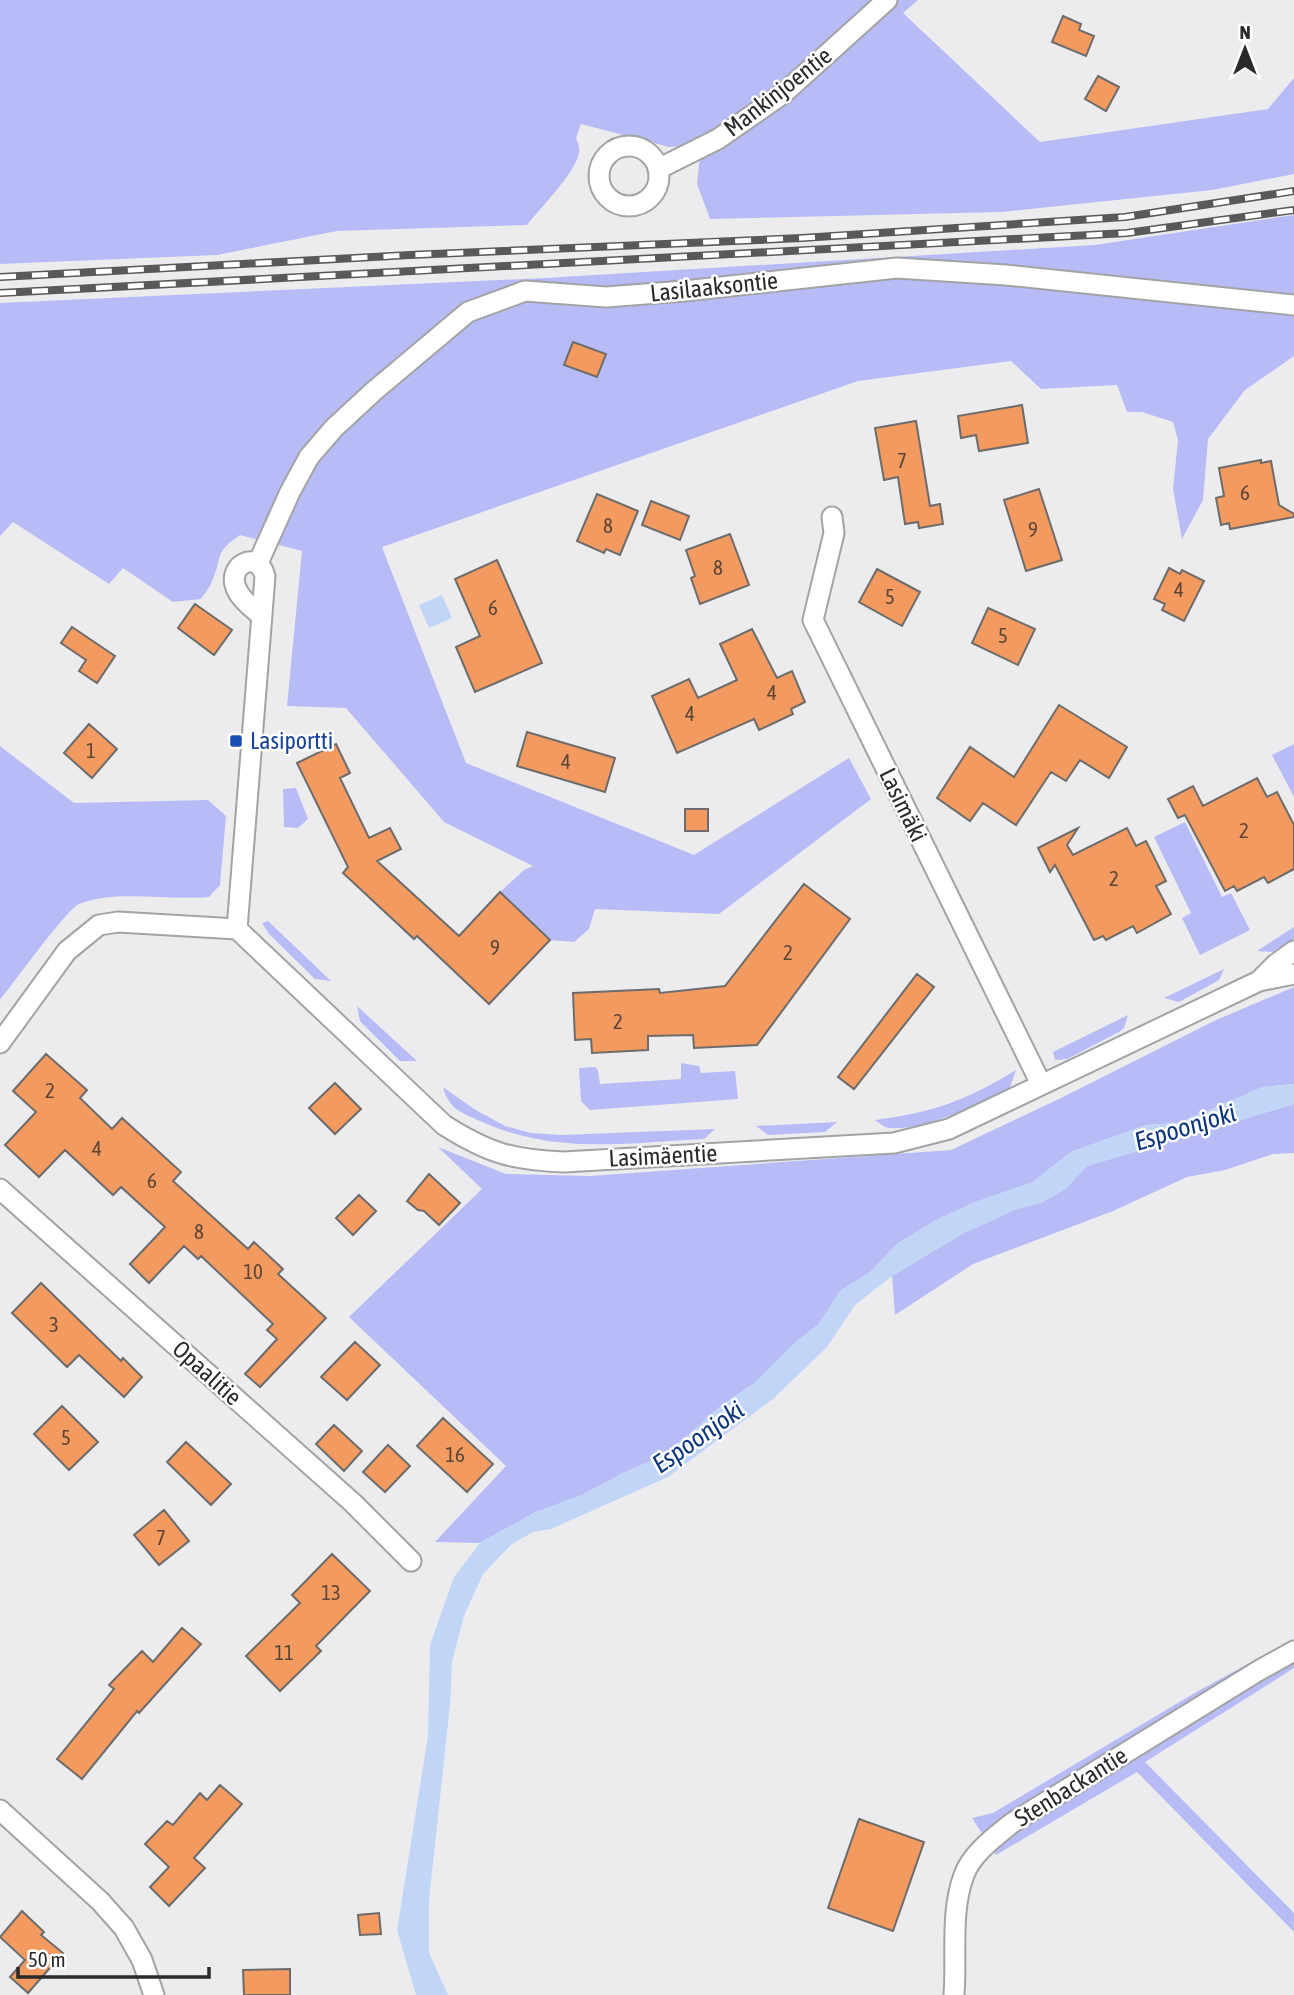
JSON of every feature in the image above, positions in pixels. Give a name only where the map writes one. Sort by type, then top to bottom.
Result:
[{"type":"street","name":"Mankinjoentie","points":[[657,169],[718,139],[784,93],[887,0]]},
{"type":"street","name":"Lasilaaksontie","points":[[258,563],[309,457],[334,428],[468,312],[525,291],[606,297],[897,268],[1006,275],[1294,305]]},
{"type":"street","name":"Lasimäki","points":[[832,517],[834,533],[813,620],[1041,1084]]},
{"type":"street","points":[[0,1043],[67,951],[99,925],[118,922],[237,929],[262,616],[265,576],[263,567],[258,563],[247,562],[240,565],[233,578],[238,593],[262,616]]},
{"type":"street","name":"Lasimäentie","points":[[237,929],[444,1125],[473,1143],[501,1155],[530,1161],[564,1162],[894,1143],[949,1129],[1259,981],[1294,974]]},
{"type":"street","name":"Lasimäentie","points":[[1259,981],[1294,951]]},
{"type":"street","name":"Opaalitie","points":[[0,1189],[354,1503],[411,1561]]},
{"type":"street","name":"Stenbackantie","points":[[954,1995],[957,1908],[964,1873],[980,1851],[1012,1823],[1294,1651]]},
{"type":"street","points":[[0,1810],[100,1901],[124,1928],[142,1961],[154,1995]]},
{"type":"shaded area","points":[[0,0],[918,0],[903,13],[1040,142],[1268,109],[1294,78],[1294,174],[1212,190],[1001,212],[710,219],[697,184],[702,138],[683,146],[669,147],[581,124],[576,138],[579,151],[576,162],[564,181],[527,225],[337,231],[217,255],[0,264]]},
{"type":"shaded area","points":[[1294,215],[1294,356],[1245,390],[1208,439],[1203,500],[1182,539],[1173,489],[1178,440],[1173,422],[1142,412],[1127,412],[1117,385],[1041,389],[1011,361],[858,381],[382,547],[466,763],[694,855],[849,758],[871,799],[719,914],[595,909],[589,929],[574,942],[550,940],[500,892],[524,870],[533,866],[444,822],[346,708],[287,706],[302,551],[240,535],[220,554],[212,582],[201,599],[173,602],[123,568],[109,584],[13,522],[0,536],[0,303],[545,278],[1095,245]]},
{"type":"shaded area","points":[[1294,744],[1294,797],[1272,755]]},
{"type":"shaded area","points":[[0,746],[74,803],[208,800],[226,816],[220,885],[209,897],[126,896],[79,904],[52,933],[0,1000]]},
{"type":"shaded area","points":[[296,788],[308,819],[298,828],[284,827],[283,789]]},
{"type":"shaded area","points":[[1185,822],[1222,897],[1231,893],[1250,930],[1200,955],[1182,918],[1191,913],[1154,837]]},
{"type":"shaded area","points":[[268,921],[331,981],[315,979],[269,934],[262,923]]},
{"type":"shaded area","points":[[1294,927],[1294,939],[1274,952],[1257,951]]},
{"type":"shaded area","points":[[1224,969],[1219,980],[1179,1002],[1164,998]]},
{"type":"shaded area","points":[[1294,987],[1294,1084],[1263,1087],[1179,1123],[1146,1125],[1071,1152],[1033,1182],[973,1203],[934,1221],[897,1244],[870,1272],[840,1291],[819,1324],[796,1342],[755,1383],[723,1404],[658,1458],[582,1495],[534,1513],[480,1543],[435,1542],[506,1466],[349,1317],[482,1189],[438,1147],[506,1174],[590,1176],[951,1150],[1216,1020]]},
{"type":"shaded area","points":[[357,1006],[417,1061],[400,1061],[360,1021]]},
{"type":"shaded area","points":[[1128,1015],[1124,1028],[1119,1032],[1067,1059],[1055,1060],[1053,1052]]},
{"type":"shaded area","points":[[681,1063],[699,1066],[701,1073],[735,1071],[738,1099],[590,1110],[581,1101],[579,1068],[595,1067],[600,1084],[681,1079]]},
{"type":"shaded area","points":[[1016,1070],[1010,1087],[952,1115],[902,1128],[888,1128],[875,1120],[948,1104]]},
{"type":"shaded area","points":[[443,1087],[474,1109],[505,1126],[531,1133],[561,1135],[715,1129],[704,1139],[646,1143],[590,1144],[535,1139],[508,1132],[461,1112],[448,1100]]},
{"type":"shaded area","points":[[1294,1104],[1294,1153],[1273,1154],[1225,1170],[1187,1177],[1113,1211],[973,1264],[895,1315],[892,1276],[962,1234],[1014,1210],[1043,1202],[1065,1189],[1087,1166]]},
{"type":"shaded area","points":[[837,1122],[825,1132],[768,1135],[756,1126]]},
{"type":"shaded area","points":[[1294,1639],[1294,1668],[1145,1762],[1294,1913],[1294,1932],[1137,1772],[996,1855],[972,1818],[993,1813],[1198,1691]]},
{"type":"water","points":[[442,595],[452,618],[429,628],[419,605]]},
{"type":"water","name":"Espoonjoki","points":[[1294,1084],[1294,1104],[1087,1166],[1065,1189],[1043,1202],[1014,1210],[962,1234],[892,1276],[855,1305],[827,1347],[774,1398],[668,1477],[551,1529],[533,1532],[512,1544],[483,1574],[464,1616],[452,1662],[450,1705],[429,1900],[429,1953],[448,1995],[416,1995],[397,1930],[428,1736],[430,1645],[454,1577],[480,1543],[534,1513],[582,1495],[658,1458],[723,1404],[755,1383],[796,1342],[819,1324],[840,1291],[870,1272],[897,1244],[934,1221],[973,1203],[1033,1182],[1071,1152],[1146,1125],[1179,1123],[1263,1087]]},
{"type":"building","points":[[1063,16],[1081,24],[1079,30],[1094,36],[1086,56],[1052,42]]},
{"type":"building","points":[[1098,76],[1119,87],[1106,111],[1085,99]]},
{"type":"building","points":[[573,342],[606,354],[597,377],[564,365]]},
{"type":"building","points":[[1022,405],[1028,443],[979,451],[976,435],[961,438],[958,416]]},
{"type":"building","points":[[916,421],[930,506],[940,504],[943,524],[919,528],[918,522],[905,524],[898,477],[884,480],[875,428]]},
{"type":"building","points":[[1261,460],[1261,463],[1271,461],[1279,505],[1294,514],[1294,517],[1230,529],[1229,523],[1221,525],[1216,498],[1224,496],[1219,468]]},
{"type":"building","points":[[1039,489],[1062,560],[1026,571],[1004,500]]},
{"type":"building","points":[[597,494],[638,511],[620,555],[606,549],[604,553],[577,541]]},
{"type":"building","points":[[651,501],[689,516],[680,540],[642,525]]},
{"type":"building","points":[[730,534],[749,585],[700,604],[691,578],[695,576],[686,550]]},
{"type":"building","points":[[497,560],[542,663],[475,692],[456,647],[480,636],[455,579]]},
{"type":"building","points":[[1169,568],[1180,574],[1182,570],[1204,581],[1184,621],[1162,610],[1165,604],[1154,599]]},
{"type":"building","points":[[877,569],[920,592],[902,626],[859,602]]},
{"type":"building","points":[[195,604],[232,630],[214,655],[178,628]]},
{"type":"building","points":[[988,608],[1035,629],[1018,665],[972,643]]},
{"type":"building","points":[[72,627],[115,656],[97,683],[79,671],[86,660],[61,643]]},
{"type":"building","points":[[752,629],[777,678],[792,671],[805,702],[791,709],[793,714],[759,730],[754,719],[677,753],[652,696],[689,679],[698,698],[737,680],[720,644]]},
{"type":"building","points":[[1059,705],[1127,747],[1109,778],[1080,760],[1066,781],[1051,772],[1016,825],[983,803],[970,821],[937,798],[970,747],[1014,777]]},
{"type":"building","points":[[89,724],[117,749],[92,778],[64,753]]},
{"type":"building","points":[[527,732],[615,758],[605,792],[517,766]]},
{"type":"building","points":[[336,744],[350,773],[340,778],[369,838],[390,828],[401,849],[377,861],[459,936],[500,892],[550,940],[489,1004],[417,936],[414,939],[343,873],[348,867],[297,763]]},
{"type":"building","points":[[1257,778],[1267,797],[1277,792],[1294,825],[1294,869],[1268,883],[1264,877],[1237,891],[1234,886],[1225,891],[1185,815],[1178,818],[1168,799],[1193,786],[1203,806]]},
{"type":"building","points":[[685,809],[708,809],[708,831],[685,831]]},
{"type":"building","points":[[1078,828],[1067,845],[1073,855],[1127,828],[1136,846],[1146,841],[1166,881],[1156,886],[1171,914],[1137,933],[1133,926],[1106,940],[1103,936],[1094,940],[1055,865],[1050,872],[1038,848]]},
{"type":"building","points":[[804,884],[850,919],[757,1045],[694,1048],[693,1035],[648,1036],[648,1050],[592,1053],[591,1039],[575,1040],[573,993],[659,989],[660,993],[725,986]]},
{"type":"building","points":[[917,974],[934,987],[854,1089],[838,1077]]},
{"type":"building","points":[[46,1054],[87,1090],[80,1098],[112,1129],[122,1118],[181,1172],[173,1181],[248,1249],[254,1242],[283,1269],[278,1274],[326,1318],[260,1387],[245,1374],[277,1339],[267,1330],[273,1324],[201,1256],[198,1259],[184,1246],[149,1283],[130,1264],[165,1227],[121,1187],[113,1195],[65,1150],[39,1177],[5,1145],[36,1112],[13,1091]]},
{"type":"building","points":[[335,1083],[361,1109],[335,1134],[309,1108]]},
{"type":"building","points":[[429,1174],[460,1203],[439,1225],[424,1211],[418,1210],[407,1201]]},
{"type":"building","points":[[359,1195],[376,1211],[353,1235],[336,1218]]},
{"type":"building","points":[[41,1283],[121,1361],[123,1358],[142,1377],[124,1397],[79,1355],[67,1367],[12,1313]]},
{"type":"building","points":[[355,1342],[380,1365],[347,1400],[321,1377]]},
{"type":"building","points":[[62,1406],[98,1442],[69,1470],[34,1434]]},
{"type":"building","points":[[443,1418],[493,1464],[467,1492],[417,1446]]},
{"type":"building","points":[[334,1425],[362,1451],[344,1471],[316,1444]]},
{"type":"building","points":[[186,1442],[231,1484],[211,1505],[167,1462]]},
{"type":"building","points":[[388,1445],[410,1466],[385,1492],[363,1472]]},
{"type":"building","points":[[164,1510],[189,1541],[159,1565],[134,1535]]},
{"type":"building","points":[[332,1554],[370,1591],[316,1646],[321,1651],[280,1691],[246,1656],[300,1603],[292,1595]]},
{"type":"building","points":[[182,1628],[201,1644],[139,1713],[137,1711],[82,1779],[57,1759],[114,1689],[109,1685],[142,1651],[153,1662]]},
{"type":"building","points":[[220,1785],[242,1804],[194,1858],[205,1868],[169,1906],[150,1887],[169,1867],[145,1844],[167,1821],[173,1825],[200,1793],[207,1800]]},
{"type":"building","points":[[859,1819],[924,1842],[893,1931],[828,1908]]},
{"type":"building","points":[[22,1911],[44,1932],[41,1935],[63,1953],[28,1993],[10,1977],[25,1960],[0,1937]]},
{"type":"building","points":[[379,1913],[381,1934],[360,1935],[358,1915]]},
{"type":"building","points":[[290,1969],[290,1995],[244,1995],[243,1970]]},
{"type":"railway","points":[[0,277],[802,238],[1125,217],[1294,191]]},
{"type":"railway","points":[[0,293],[1127,233],[1294,210]]},
{"type":"place","name":"Lasiportti","points":[[236,741]]}]
